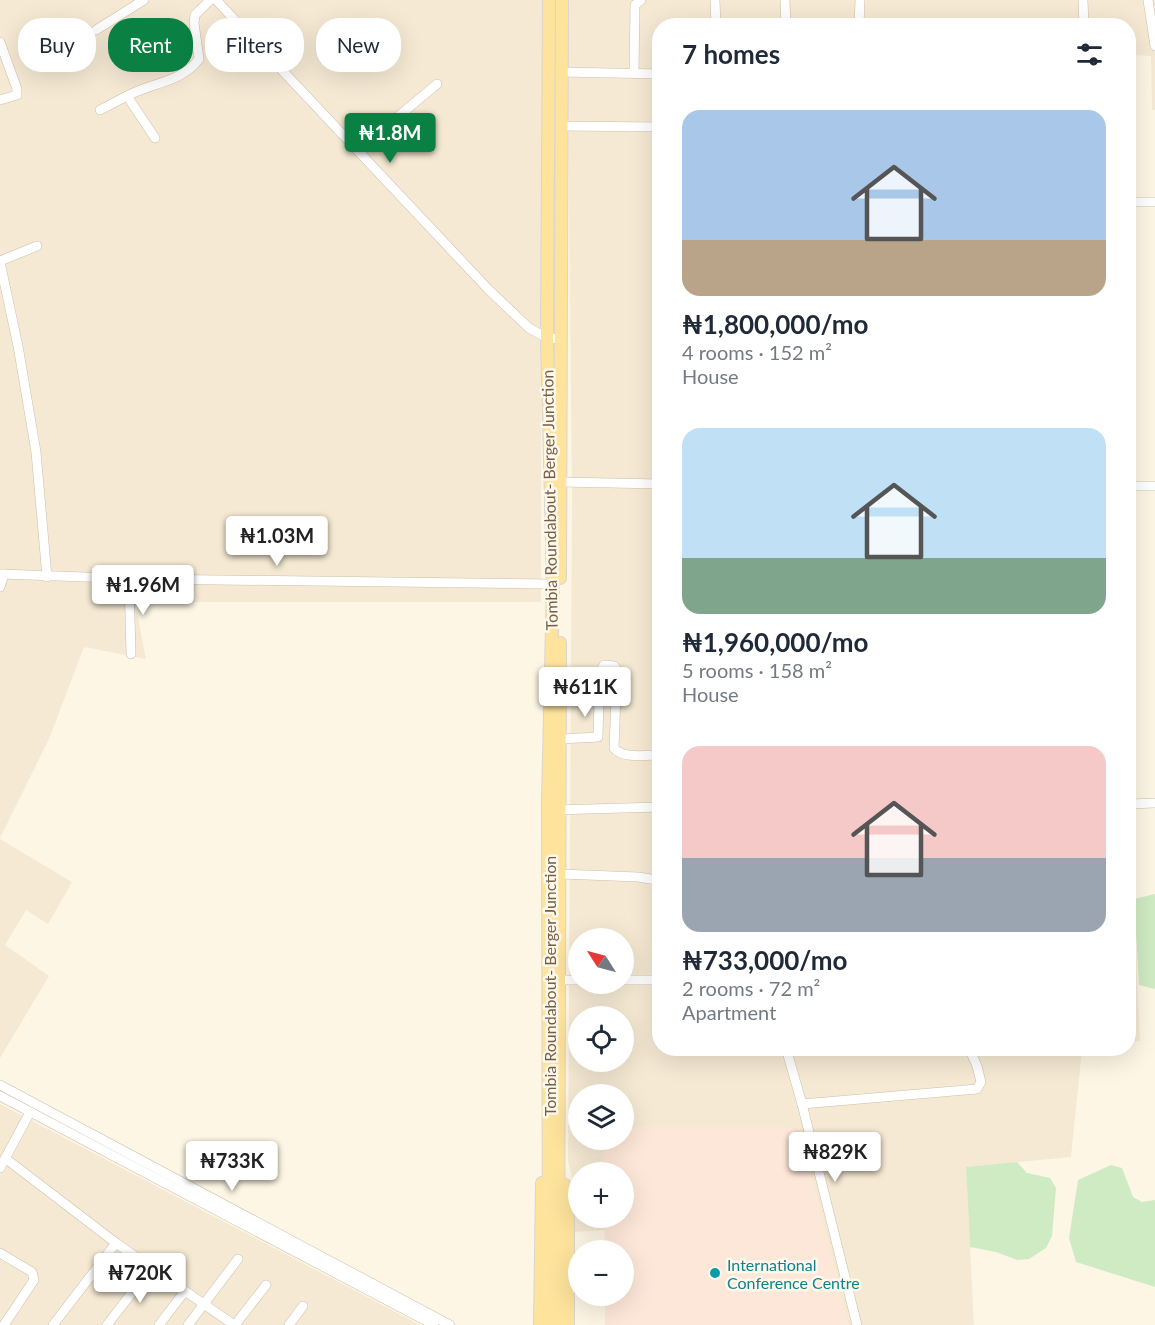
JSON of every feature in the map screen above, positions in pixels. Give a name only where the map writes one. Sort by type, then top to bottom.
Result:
[{"type":"main road","name":"Tombia Roundabout- Berger Junction","points":[[549,0],[547,338],[553,584],[554,810],[549,1110],[554,1287]]},
{"type":"main road","name":"Tombia Roundabout- Berger Junction","points":[[554,1287],[559,1158],[560,874],[554,810],[560,739],[562,0]]},
{"type":"main road","points":[[540,1325],[540,1210],[545,1125],[549,1110]]},
{"type":"main road","points":[[559,1158],[565,1183],[568,1220],[568,1325]]},
{"type":"main road","points":[[549,1325],[554,1287]]},
{"type":"main road","points":[[554,1287],[558,1325]]},
{"type":"street","points":[[96,30],[144,0]]},
{"type":"street","points":[[100,110],[141,89],[166,82],[194,65],[199,59],[195,15],[210,0]]},
{"type":"street","points":[[216,0],[488,288],[529,328],[547,338],[561,339]]},
{"type":"street","points":[[634,73],[635,5],[641,0]]},
{"type":"street","points":[[715,0],[716,18]]},
{"type":"street","points":[[785,0],[786,18]]},
{"type":"street","points":[[860,0],[860,18]]},
{"type":"street","points":[[1083,0],[1084,18]]},
{"type":"street","points":[[1148,0],[1155,46]]},
{"type":"street","points":[[0,42],[17,89],[17,95],[0,100]]},
{"type":"street","points":[[562,72],[652,74]]},
{"type":"street","points":[[358,150],[436,84]]},
{"type":"street","points":[[127,96],[155,138]]},
{"type":"street","points":[[561,126],[652,127]]},
{"type":"street","points":[[1136,202],[1155,202]]},
{"type":"street","points":[[37,246],[0,262],[18,346],[36,452],[47,577]]},
{"type":"street","points":[[561,482],[652,484]]},
{"type":"street","points":[[1136,486],[1155,486]]},
{"type":"street","points":[[0,587],[2,574],[129,579],[553,584]]},
{"type":"street","points":[[129,579],[131,654]]},
{"type":"street","points":[[598,737],[599,671],[604,665],[614,666],[617,670],[614,748]]},
{"type":"street","points":[[559,699],[599,700]]},
{"type":"street","points":[[560,739],[598,737],[619,754],[652,755]]},
{"type":"street","points":[[1136,804],[1155,803]]},
{"type":"street","points":[[554,810],[652,807]]},
{"type":"street","points":[[560,874],[652,879]]},
{"type":"street","points":[[560,980],[568,980]]},
{"type":"street","points":[[634,980],[652,980]]},
{"type":"street","points":[[788,1056],[857,1325]]},
{"type":"street","points":[[802,1104],[977,1089],[981,1082],[973,1056]]},
{"type":"street","points":[[0,1085],[450,1325]]},
{"type":"street","points":[[0,1096],[434,1325]]},
{"type":"street","points":[[0,1168],[30,1112]]},
{"type":"street","points":[[5,1158],[116,1243],[235,1325],[266,1285]]},
{"type":"street","points":[[53,1325],[116,1243]]},
{"type":"street","points":[[0,1253],[32,1272],[34,1276],[4,1325]]},
{"type":"street","points":[[188,1325],[238,1259]]},
{"type":"street","points":[[110,1324],[151,1268]]},
{"type":"street","points":[[159,1325],[185,1291]]},
{"type":"street","points":[[289,1325],[303,1306]]},
{"type":"shaded area","points":[[0,0],[542,0],[541,602],[135,602],[146,659],[84,647],[49,739],[0,838]]},
{"type":"shaded area","points":[[567,0],[1155,0],[1155,110],[1152,110],[1151,56],[1136,55],[1136,18],[652,18],[652,1056],[1081,1056],[1071,1157],[966,1167],[974,1325],[848,1325],[799,1127],[634,1127],[634,1084],[568,1084],[569,1072],[634,1072],[634,1006],[569,1006],[569,994],[634,994],[634,928],[569,928],[572,499]]},
{"type":"shaded area","points":[[0,839],[72,882],[48,924],[26,910],[5,945],[49,976],[0,1058]]},
{"type":"shaded area","points":[[1136,946],[1140,1041],[1136,1041]]},
{"type":"shaded area","points":[[0,1104],[350,1288],[420,1325],[0,1325]]},
{"type":"shaded area","points":[[634,1127],[799,1127],[848,1325],[605,1325],[605,1306],[634,1306],[634,1240],[605,1240],[604,1228],[634,1228],[634,1162],[604,1162],[604,1150],[634,1150]]},
{"type":"shaded area","points":[[568,1150],[604,1150],[604,1162],[568,1162]]},
{"type":"shaded area","points":[[575,1228],[605,1228],[605,1230],[575,1232]]},
{"type":"green space","points":[[1155,894],[1155,989],[1139,985],[1136,899]]},
{"type":"green space","points":[[1017,1162],[1027,1173],[1050,1178],[1056,1188],[1052,1236],[1046,1248],[1029,1259],[1017,1260],[996,1252],[970,1247],[966,1167]]},
{"type":"green space","points":[[1111,1165],[1122,1168],[1133,1197],[1142,1202],[1155,1200],[1155,1287],[1076,1262],[1069,1238],[1078,1180]]},
{"type":"place","name":"International Conference Centre","points":[[715,1273]]}]
